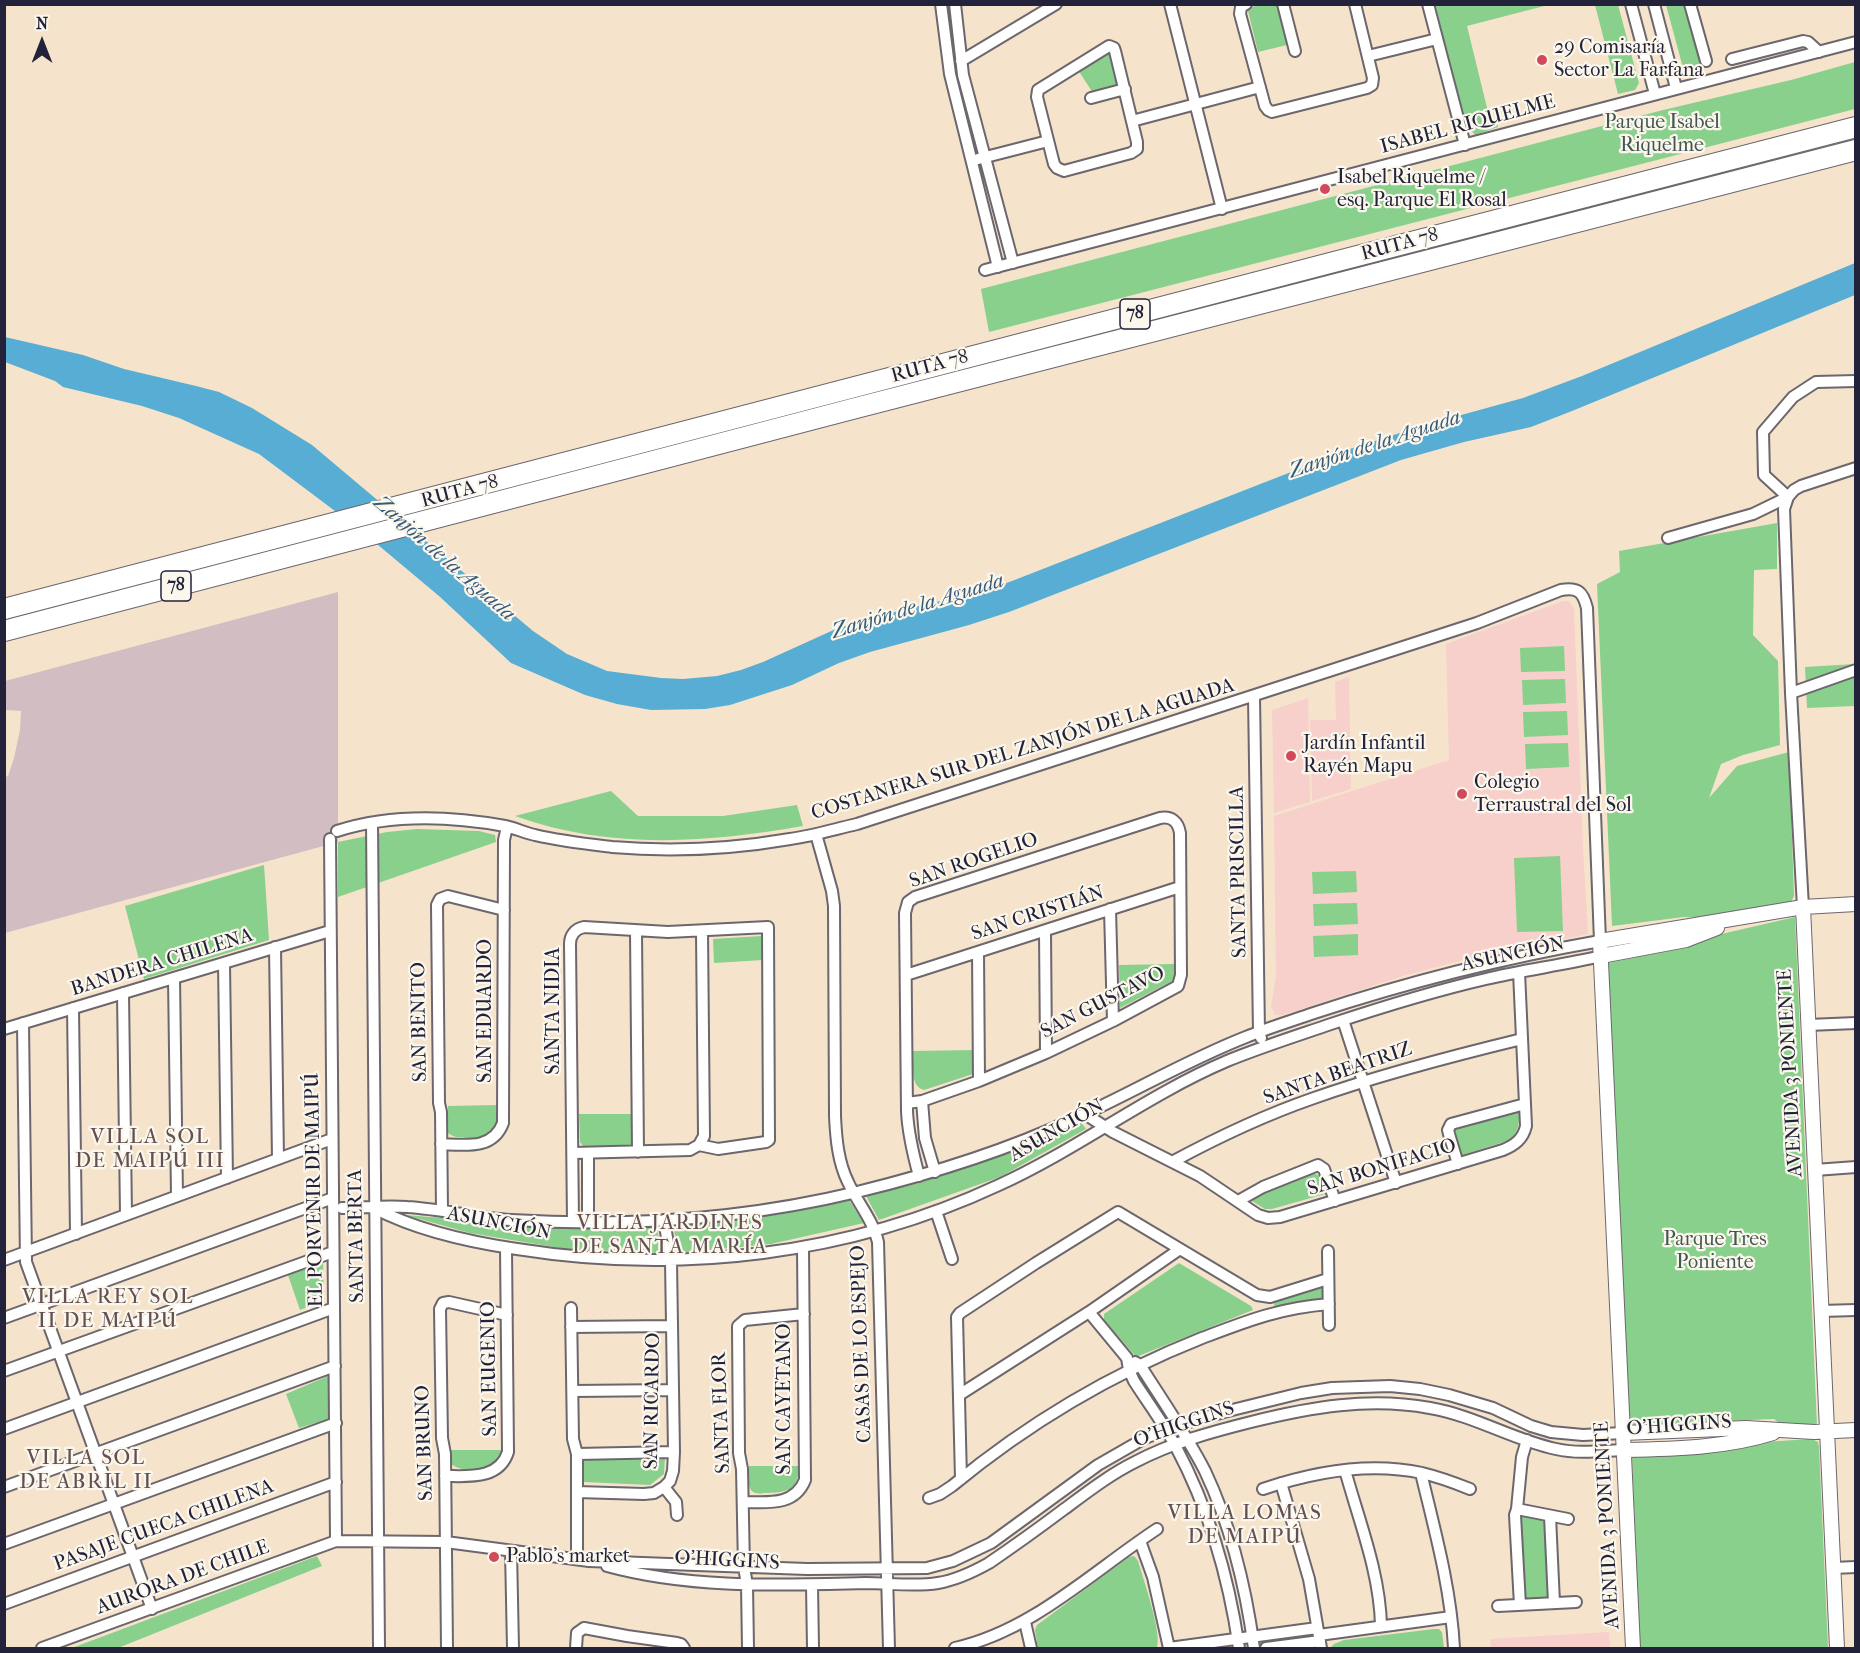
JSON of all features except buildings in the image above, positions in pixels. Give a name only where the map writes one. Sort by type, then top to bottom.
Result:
[{"type":"highway","name":"RUTA 78","points":[[4,609],[1856,128]]},
{"type":"highway","name":"RUTA 78","points":[[4,631],[1856,150]]},
{"type":"street","points":[[941,4],[950,74],[998,267]]},
{"type":"street","points":[[955,4],[961,61],[1013,263]]},
{"type":"street","points":[[961,61],[1056,4]]},
{"type":"street","points":[[1170,4],[1222,209]]},
{"type":"street","points":[[1246,4],[1241,7],[1240,11],[1264,106],[1272,112],[1369,88],[1374,80],[1355,4]]},
{"type":"street","points":[[1283,4],[1295,51]]},
{"type":"street","points":[[1428,4],[1465,145]]},
{"type":"street","points":[[1631,4],[1655,94]]},
{"type":"street","points":[[1654,4],[1676,88]]},
{"type":"street","points":[[1690,4],[1706,61]]},
{"type":"street","points":[[1368,56],[1437,39]]},
{"type":"street","points":[[1732,59],[1803,41],[1808,42],[1819,52]]},
{"type":"street","name":"ISABEL RIQUELME","points":[[985,270],[1856,42]]},
{"type":"street","points":[[1111,46],[1115,50],[1132,121],[1138,144],[1133,152],[1064,171],[1055,166],[1037,94],[1041,87],[1111,46]]},
{"type":"street","points":[[1132,121],[1260,87]]},
{"type":"street","points":[[1091,98],[1125,89]]},
{"type":"street","points":[[972,161],[1048,141]]},
{"type":"street","points":[[1788,497],[1764,475],[1763,432],[1793,397],[1816,382],[1856,381]]},
{"type":"street","points":[[1668,538],[1753,514],[1788,497],[1801,486],[1856,468]]},
{"type":"street","name":"AVENIDA 3 PONIENTE","points":[[1788,497],[1784,509],[1791,693],[1837,1648]]},
{"type":"street","name":"COSTANERA SUR DEL ZANJÓN DE LA AGUADA","points":[[334,835],[372,823],[440,818],[507,827],[536,836],[613,847],[665,849],[734,846],[792,839],[857,824],[1254,696],[1478,623],[1561,590],[1578,590],[1587,608]]},
{"type":"street","name":"AVENIDA 3 PONIENTE","points":[[1587,608],[1633,1648]]},
{"type":"street","points":[[1791,693],[1856,670]]},
{"type":"street","name":"SANTA PRISCILLA","points":[[1254,696],[1259,1032],[1264,1047]]},
{"type":"street","name":"SAN ROGELIO","points":[[920,1176],[910,1140],[907,1103],[905,909],[908,902],[915,897],[1160,818],[1174,821]]},
{"type":"street","name":"SAN GUSTAVO","points":[[922,1101],[980,1081],[1046,1053],[1113,1021],[1173,990],[1180,984],[1179,830],[1174,821]]},
{"type":"street","name":"SANTA BERTA","points":[[372,823],[379,1648]]},
{"type":"street","name":"SAN EDUARDO","points":[[441,1144],[485,1143],[496,1135],[503,1123],[504,840],[507,827]]},
{"type":"street","name":"CASAS DE LO ESPEJO","points":[[816,834],[834,906],[837,1138],[843,1170],[874,1230],[879,1246],[889,1648]]},
{"type":"street","name":"EL PORVENIR DE MAIPÚ","points":[[334,835],[330,931],[336,1541]]},
{"type":"street","name":"SAN CRISTIÁN","points":[[906,975],[1180,886]]},
{"type":"street","name":"SAN BENITO","points":[[442,1211],[441,1112],[438,1103],[437,905],[440,899],[448,896],[504,910]]},
{"type":"street","name":"ASUNCIÓN","points":[[342,1208],[402,1206],[510,1220],[664,1220],[766,1209],[853,1193],[935,1172],[1018,1142],[1085,1114],[1196,1059],[1259,1032],[1427,979],[1600,941],[1803,908],[1856,904]]},
{"type":"street","points":[[1110,909],[1113,1021]]},
{"type":"street","name":"ASUNCIÓN","points":[[374,1208],[396,1219],[430,1230],[506,1248],[598,1259],[671,1260],[733,1257],[803,1247],[874,1230],[936,1211],[983,1192],[1065,1152],[1132,1110],[1186,1080],[1264,1047],[1411,999],[1520,972],[1686,940],[1744,917]]},
{"type":"street","name":"SANTA NIDIA","points":[[573,1221],[570,940],[575,931],[584,927],[702,932],[768,927],[769,1140],[718,1149],[699,1145]]},
{"type":"street","name":"BANDERA CHILENA","points":[[4,1029],[330,931]]},
{"type":"street","points":[[636,931],[638,1152]]},
{"type":"street","points":[[1045,931],[1046,1053]]},
{"type":"street","points":[[573,1153],[690,1150],[699,1145],[704,1136],[702,932]]},
{"type":"street","points":[[275,947],[278,1159]]},
{"type":"street","points":[[978,952],[980,1081]]},
{"type":"street","points":[[224,963],[227,1178]]},
{"type":"street","name":"SAN BONIFACIO","points":[[1085,1114],[1105,1127],[1200,1176],[1258,1215],[1273,1219],[1503,1150],[1515,1145],[1525,1131],[1520,972]]},
{"type":"street","points":[[174,978],[177,1196]]},
{"type":"street","points":[[123,993],[126,1215]]},
{"type":"street","points":[[74,1008],[76,1233]]},
{"type":"street","points":[[1343,1020],[1396,1183]]},
{"type":"street","points":[[23,1023],[27,1267],[152,1609]]},
{"type":"street","points":[[1808,1025],[1856,1023]]},
{"type":"street","name":"SANTA BEATRIZ","points":[[1172,1162],[1207,1143],[1312,1098],[1453,1056],[1522,1039]]},
{"type":"street","points":[[907,1103],[922,1101],[925,1138],[935,1172]]},
{"type":"street","points":[[1458,1164],[1449,1134],[1451,1124],[1525,1104]]},
{"type":"street","points":[[4,1260],[332,1139]]},
{"type":"street","points":[[588,1153],[588,1221]]},
{"type":"street","points":[[1238,1201],[1263,1187],[1318,1164],[1324,1169],[1335,1201]]},
{"type":"street","points":[[1815,1170],[1856,1167]]},
{"type":"street","points":[[4,1318],[333,1198]]},
{"type":"street","points":[[936,1211],[952,1259]]},
{"type":"street","points":[[961,1479],[957,1317],[1026,1269],[1118,1212],[1257,1295],[1264,1297],[1275,1295],[1328,1279]]},
{"type":"street","name":"SAN RICARDO","points":[[577,1492],[654,1493],[670,1481],[674,1452],[671,1260],[664,1220]]},
{"type":"street","name":"SAN CAYETANO","points":[[742,1502],[784,1500],[795,1494],[804,1480],[803,1247]]},
{"type":"street","name":"SAN EUGENIO","points":[[445,1476],[489,1473],[498,1468],[507,1457],[509,1448],[506,1248]]},
{"type":"street","points":[[959,1395],[1089,1312],[1180,1249]]},
{"type":"street","points":[[1328,1251],[1329,1325]]},
{"type":"street","points":[[4,1371],[333,1252]]},
{"type":"street","points":[[1264,1297],[1266,1314]]},
{"type":"street","name":"SAN BRUNO","points":[[447,1648],[441,1306],[449,1302],[507,1314]]},
{"type":"street","points":[[929,1498],[940,1494],[1066,1404],[1129,1370],[1194,1341],[1266,1314],[1329,1304]]},
{"type":"street","points":[[4,1429],[334,1308]]},
{"type":"street","points":[[571,1308],[573,1439],[577,1454],[577,1559]]},
{"type":"street","points":[[1821,1311],[1856,1310]]},
{"type":"street","points":[[1089,1312],[1127,1358],[1140,1365],[1205,1472],[1231,1542],[1245,1592],[1253,1643]]},
{"type":"street","name":"SANTA FLOR","points":[[748,1648],[742,1469],[739,1453],[738,1326],[745,1320],[804,1314]]},
{"type":"street","points":[[571,1327],[672,1326]]},
{"type":"street","points":[[1127,1358],[1129,1370],[1174,1444],[1205,1512],[1218,1549],[1230,1596],[1238,1644]]},
{"type":"street","points":[[4,1487],[335,1366]]},
{"type":"street","name":"O'HIGGINS","points":[[336,1541],[446,1542],[590,1560],[744,1567],[927,1568],[953,1561],[1003,1535],[1109,1457],[1165,1429],[1301,1393],[1347,1386],[1413,1388],[1449,1395],[1493,1408],[1531,1426],[1551,1432],[1583,1435],[1746,1428],[1856,1430]]},
{"type":"street","points":[[573,1391],[673,1390]]},
{"type":"street","name":"O'HIGGINS","points":[[590,1560],[635,1573],[747,1585],[941,1583],[980,1568],[1123,1469],[1174,1444],[1222,1429],[1300,1410],[1363,1402],[1412,1405],[1447,1411],[1545,1446],[1568,1451],[1718,1444],[1752,1440],[1781,1430]]},
{"type":"street","points":[[4,1544],[336,1423]]},
{"type":"street","points":[[1520,1605],[1515,1515],[1522,1457],[1527,1440]]},
{"type":"street","points":[[577,1454],[674,1452]]},
{"type":"street","points":[[1263,1489],[1345,1470],[1370,1468],[1421,1473],[1470,1490]]},
{"type":"street","points":[[1345,1470],[1374,1574],[1381,1626]]},
{"type":"street","points":[[1421,1473],[1440,1554],[1454,1648]]},
{"type":"street","name":"PASAJE CUECA CHILENA","points":[[4,1604],[336,1482]]},
{"type":"street","points":[[1281,1483],[1309,1579],[1319,1638]]},
{"type":"street","points":[[664,1487],[676,1502],[677,1515]]},
{"type":"street","points":[[1517,1509],[1568,1519]]},
{"type":"street","points":[[1550,1516],[1554,1603]]},
{"type":"street","points":[[960,1648],[1025,1622],[1157,1529]]},
{"type":"street","points":[[1140,1540],[1153,1577],[1169,1648],[1319,1638]]},
{"type":"street","name":"AURORA DE CHILE","points":[[42,1648],[336,1541]]},
{"type":"street","points":[[511,1551],[513,1648]]},
{"type":"street","points":[[1833,1568],[1856,1567]]},
{"type":"street","points":[[812,1585],[813,1648]]},
{"type":"street","points":[[1498,1606],[1576,1602]]},
{"type":"street","points":[[1266,1648],[1381,1626],[1451,1617]]},
{"type":"street","points":[[1025,1622],[1031,1648]]},
{"type":"street","points":[[576,1648],[577,1633],[584,1628],[677,1643],[684,1648]]},
{"type":"shaded area","points":[[338,592],[338,842],[5,933],[5,777],[8,776],[14,758],[20,730],[21,711],[5,710],[5,681]]},
{"type":"shaded area","name":"Colegio Terraustral del Sol","points":[[1563,601],[1569,601],[1574,608],[1588,934],[1467,959],[1406,975],[1283,1015],[1275,1015],[1271,1006],[1276,977],[1274,816],[1449,760],[1446,644]]},
{"type":"shaded area","points":[[1349,677],[1351,789],[1312,801],[1310,720],[1336,720],[1335,682]]},
{"type":"shaded area","name":"Jardín Infantil Rayén Mapu","points":[[1308,698],[1310,802],[1274,813],[1272,710]]},
{"type":"shaded area","points":[[1609,1632],[1610,1648],[1491,1648],[1490,1639]]},
{"type":"green space","points":[[1262,4],[1277,5],[1287,45],[1258,52],[1248,11]]},
{"type":"green space","points":[[1435,5],[1548,5],[1467,26],[1490,120],[1496,119],[1498,127],[1475,135],[1465,123]]},
{"type":"green space","points":[[1595,5],[1618,5],[1639,83],[1635,90],[1618,94]]},
{"type":"green space","points":[[1666,5],[1685,5],[1702,70],[1691,73],[1682,64]]},
{"type":"green space","points":[[1107,52],[1110,54],[1119,86],[1093,93],[1078,70]]},
{"type":"green space","name":"Parque Isabel Riquelme","points":[[1855,62],[1855,109],[989,332],[981,289],[1663,110],[1791,80]]},
{"type":"green space","points":[[1777,523],[1777,569],[1754,570],[1753,635],[1778,661],[1780,745],[1743,755],[1721,764],[1709,798],[1737,766],[1789,752],[1794,896],[1791,902],[1714,918],[1684,917],[1612,926],[1597,584],[1620,572],[1619,551]]},
{"type":"green space","points":[[1564,646],[1565,671],[1521,672],[1520,648]]},
{"type":"green space","points":[[1855,664],[1855,706],[1807,708],[1805,667]]},
{"type":"green space","points":[[1565,679],[1566,703],[1523,705],[1522,680]]},
{"type":"green space","points":[[1567,711],[1568,735],[1524,737],[1523,712]]},
{"type":"green space","points":[[1568,743],[1569,767],[1526,769],[1525,744]]},
{"type":"green space","points":[[611,791],[638,816],[723,816],[797,805],[803,826],[694,839],[622,839],[551,827],[515,816]]},
{"type":"green space","points":[[417,829],[479,831],[495,835],[496,842],[338,897],[338,842],[387,832]]},
{"type":"green space","points":[[1560,856],[1563,931],[1517,932],[1514,858]]},
{"type":"green space","points":[[264,865],[269,940],[144,979],[125,906]]},
{"type":"green space","points":[[1356,871],[1357,892],[1313,894],[1312,872]]},
{"type":"green space","points":[[1357,903],[1358,924],[1314,926],[1313,904]]},
{"type":"green space","name":"Parque Tres Poniente","points":[[1795,917],[1817,1426],[1784,1427],[1774,1419],[1628,1425],[1607,963],[1609,960]]},
{"type":"green space","points":[[1358,934],[1358,955],[1314,957],[1313,936]]},
{"type":"green space","points":[[761,936],[763,960],[714,963],[713,939]]},
{"type":"green space","points":[[1174,964],[1174,980],[1120,1008],[1119,965]]},
{"type":"green space","points":[[974,1050],[975,1072],[973,1074],[924,1090],[916,1084],[913,1074],[913,1051]]},
{"type":"green space","points":[[498,1105],[495,1126],[483,1137],[455,1137],[448,1133],[448,1106]]},
{"type":"green space","points":[[1513,1110],[1519,1112],[1519,1124],[1510,1140],[1462,1155],[1457,1151],[1451,1131],[1456,1125]]},
{"type":"green space","points":[[579,1114],[636,1114],[633,1145],[629,1147],[583,1146],[580,1142]]},
{"type":"green space","points":[[1081,1122],[1086,1129],[1000,1177],[879,1220],[866,1196],[919,1183]]},
{"type":"green space","points":[[1311,1172],[1320,1176],[1325,1194],[1272,1209],[1265,1209],[1252,1201],[1269,1189]]},
{"type":"green space","points":[[849,1200],[864,1223],[771,1244],[678,1253],[673,1224],[778,1214]]},
{"type":"green space","points":[[405,1215],[558,1227],[656,1224],[662,1253],[566,1249],[470,1233]]},
{"type":"green space","points":[[323,1261],[324,1301],[300,1310],[288,1275]]},
{"type":"green space","points":[[1179,1263],[1251,1306],[1253,1310],[1136,1357],[1104,1320],[1104,1314]]},
{"type":"green space","points":[[1324,1285],[1324,1299],[1275,1307],[1273,1302]]},
{"type":"green space","points":[[328,1376],[329,1419],[299,1428],[286,1394]]},
{"type":"green space","points":[[1812,1439],[1818,1442],[1819,1447],[1828,1648],[1640,1648],[1632,1456],[1746,1443]]},
{"type":"green space","points":[[451,1450],[501,1450],[494,1462],[472,1470],[451,1464]]},
{"type":"green space","points":[[665,1457],[664,1474],[650,1485],[584,1482],[583,1458]]},
{"type":"green space","points":[[749,1466],[799,1466],[796,1481],[789,1489],[757,1493],[750,1488]]},
{"type":"green space","points":[[1525,1512],[1544,1521],[1549,1597],[1525,1599],[1519,1515]]},
{"type":"green space","points":[[317,1556],[322,1566],[118,1648],[72,1648]]},
{"type":"green space","points":[[1134,1556],[1138,1561],[1151,1605],[1157,1630],[1157,1647],[1038,1648],[1035,1630],[1037,1625],[1129,1557]]},
{"type":"green space","points":[[1434,1629],[1442,1632],[1444,1648],[1330,1648],[1344,1640]]},
{"type":"water","name":"Zanjón de la Aguada","points":[[1855,263],[1855,295],[1531,427],[1464,442],[1401,460],[1009,612],[870,652],[839,663],[792,685],[730,705],[705,709],[651,710],[617,704],[585,695],[511,663],[439,596],[359,529],[259,454],[179,418],[142,406],[63,387],[55,381],[5,362],[5,337],[83,355],[124,369],[219,392],[252,408],[312,445],[533,631],[567,654],[607,671],[683,679],[717,676],[741,670],[838,628],[984,591],[1350,449],[1425,425],[1523,398],[1582,376]]},
{"type":"place","name":"29 Comisaría Sector La Farfana","points":[[1542,60]]},
{"type":"place","name":"Isabel Riquelme / esq. Parque El Rosal","points":[[1325,189]]},
{"type":"place","name":"Jardín Infantil Rayén Mapu","points":[[1291,756]]},
{"type":"place","name":"Colegio Terraustral del Sol","points":[[1462,794]]},
{"type":"place","name":"Pablo's market","points":[[494,1557]]},
{"type":"district","name":"VILLA SOL DE MAIPÚ III","points":[[150,1150]]},
{"type":"district","name":"VILLA JARDINES DE SANTA MARÍA","points":[[670,1236]]},
{"type":"district","name":"VILLA REY SOL II DE MAIPÚ","points":[[108,1310]]},
{"type":"district","name":"VILLA SOL DE ABRIL II","points":[[86,1471]]},
{"type":"district","name":"VILLA LOMAS DE MAIPÚ","points":[[1245,1526]]}]
